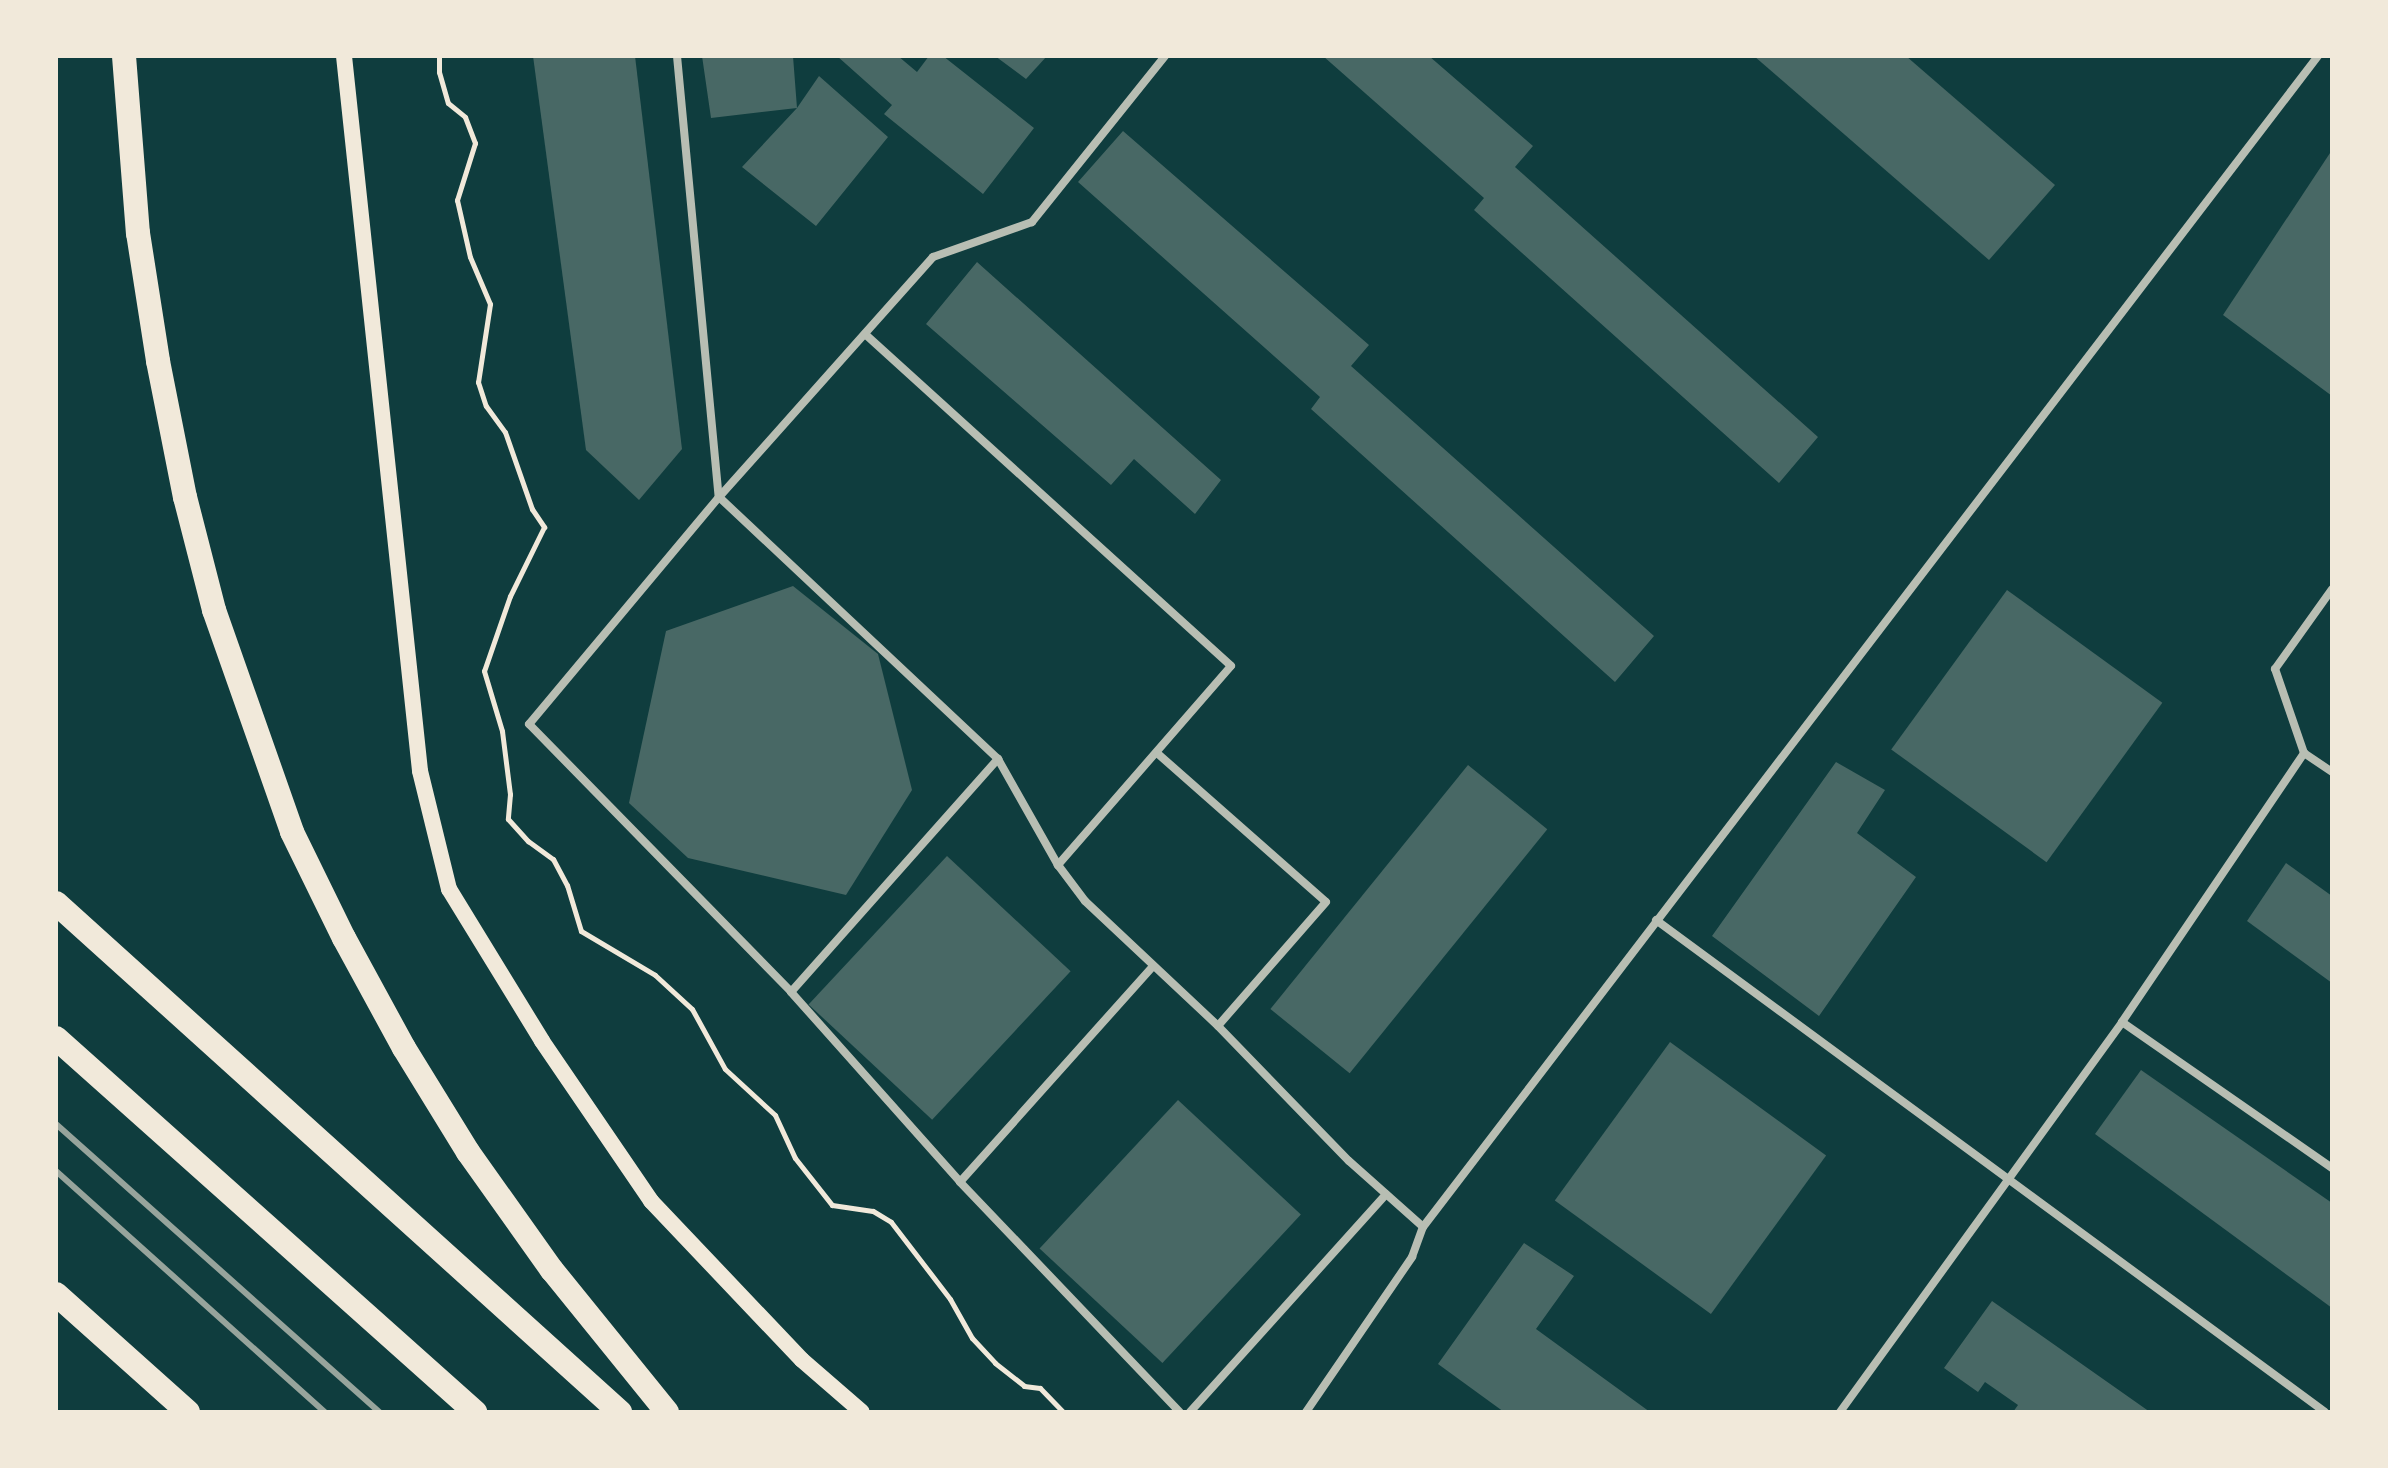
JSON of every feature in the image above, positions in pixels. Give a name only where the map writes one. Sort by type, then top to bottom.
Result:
[{"type":"highway","points":[[124,56],[138,233],[185,497],[214,610],[292,832],[344,938],[404,1048],[468,1152],[552,1270],[667,1412]]},
{"type":"highway","points":[[56,903],[620,1412]]},
{"type":"highway","points":[[56,1038],[475,1412]]},
{"type":"highway","points":[[56,1294],[188,1412]]},
{"type":"main road","points":[[344,56],[420,771],[449,889],[542,1041],[651,1201],[802,1360],[862,1412]]},
{"type":"street","points":[[677,56],[719,497],[998,759],[1058,865],[1085,901],[1423,1227]]},
{"type":"street","points":[[1165,56],[1032,222],[933,257],[719,497],[529,724],[791,992],[960,1182],[1180,1412]]},
{"type":"street","points":[[1306,1412],[1412,1257],[1423,1227],[2318,56]]},
{"type":"street","points":[[865,334],[1231,666],[1058,865]]},
{"type":"street","points":[[2332,589],[2275,669],[2304,753],[2332,772]]},
{"type":"street","points":[[1157,753],[1326,902],[1218,1026]]},
{"type":"street","points":[[1840,1412],[2122,1022],[2304,753]]},
{"type":"street","points":[[791,992],[998,759]]},
{"type":"street","points":[[1656,920],[2325,1412]]},
{"type":"street","points":[[960,1182],[1153,966]]},
{"type":"street","points":[[2122,1022],[2332,1168]]},
{"type":"street","points":[[1190,1412],[1386,1194]]},
{"type":"path","points":[[439,56],[439,72],[448,103],[465,117],[475,143],[457,200],[470,257],[490,304],[478,382],[486,406],[505,432],[532,509],[544,527],[506,607],[484,671],[502,731],[510,794],[508,819],[528,841],[553,859],[567,885],[581,931],[655,975],[692,1009],[725,1069],[775,1115],[795,1158],[832,1205],[873,1211],[891,1222],[950,1299],[972,1338],[1005,1371],[1024,1386],[1040,1388],[1063,1412]]},
{"type":"building","points":[[533,56],[635,56],[682,449],[639,500],[586,450]]},
{"type":"building","points":[[702,56],[793,56],[797,108],[711,118]]},
{"type":"building","points":[[837,56],[898,56],[917,72],[929,56],[943,56],[1034,128],[983,194],[884,114],[892,105]]},
{"type":"building","points":[[995,56],[1047,56],[1026,79]]},
{"type":"building","points":[[1323,56],[1429,56],[1533,146],[1515,167],[1818,437],[1779,483],[1474,210],[1484,198]]},
{"type":"building","points":[[1754,56],[1906,56],[2055,185],[1989,260]]},
{"type":"building","points":[[819,76],[888,137],[816,226],[742,167],[797,108]]},
{"type":"building","points":[[1123,131],[1369,345],[1351,366],[1654,636],[1615,682],[1311,409],[1320,397],[1078,182]]},
{"type":"building","points":[[2332,150],[2332,396],[2223,315]]},
{"type":"building","points":[[977,262],[1221,480],[1195,514],[1134,459],[1111,485],[926,324]]},
{"type":"building","points":[[793,586],[878,654],[912,790],[846,895],[688,858],[629,803],[666,631]]},
{"type":"building","points":[[2007,590],[2162,703],[2047,862],[1891,749]]},
{"type":"building","points":[[1836,762],[1885,790],[1857,833],[1916,877],[1819,1016],[1712,936]]},
{"type":"building","points":[[1468,765],[1547,829],[1350,1073],[1270,1009]]},
{"type":"building","points":[[947,856],[1071,971],[932,1120],[809,1004]]},
{"type":"building","points":[[2286,863],[2332,896],[2332,983],[2247,921]]},
{"type":"building","points":[[1670,1042],[1826,1155],[1711,1314],[1555,1201]]},
{"type":"building","points":[[2141,1070],[2332,1203],[2332,1308],[2095,1134]]},
{"type":"building","points":[[1178,1100],[1301,1215],[1162,1363],[1040,1248]]},
{"type":"building","points":[[1524,1243],[1574,1276],[1536,1329],[1650,1412],[1504,1412],[1438,1364]]},
{"type":"building","points":[[1992,1301],[2150,1412],[2013,1412],[2018,1405],[1985,1382],[1978,1392],[1944,1368]]},
{"type":"railway","points":[[56,1124],[379,1412]]},
{"type":"railway","points":[[56,1171],[325,1412]]}]
